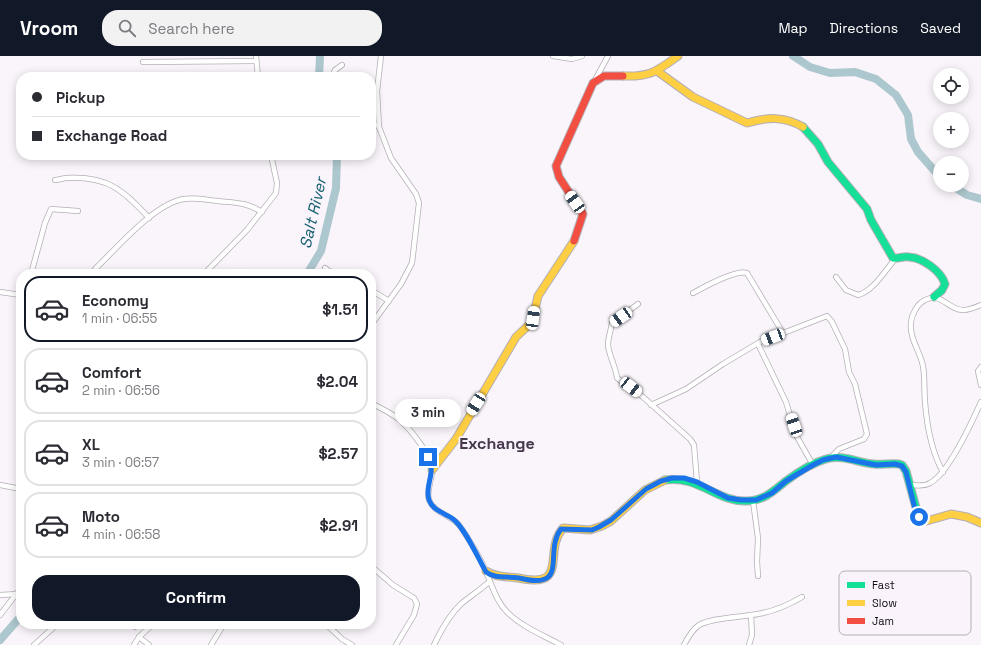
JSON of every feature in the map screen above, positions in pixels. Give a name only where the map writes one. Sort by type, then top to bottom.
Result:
[{"type":"street","points":[[376,318],[400,284],[412,263],[419,204],[416,194],[398,170],[386,148],[378,125],[377,91],[381,56]]},
{"type":"street","points":[[553,56],[572,59],[582,56]]},
{"type":"street","points":[[432,470],[456,440],[460,430],[516,337],[532,322],[538,296],[576,238],[583,214],[559,177],[556,166],[584,101],[608,56]]},
{"type":"street","points":[[595,81],[603,76],[637,77],[649,74],[657,71],[678,56]]},
{"type":"street","points":[[143,62],[256,59],[257,72]]},
{"type":"street","points":[[334,72],[342,65]]},
{"type":"street","points":[[657,71],[690,95],[712,104],[747,123],[763,118],[776,118],[799,125],[806,129],[818,144],[828,162],[867,209],[871,220],[895,259]]},
{"type":"street","points":[[209,269],[248,230],[277,190],[272,160]]},
{"type":"street","points":[[55,180],[77,178],[94,180],[112,185],[131,198],[149,218]]},
{"type":"street","points":[[95,269],[160,208],[171,202],[188,198],[236,202],[251,206],[262,212]]},
{"type":"street","points":[[32,269],[45,223],[51,209],[78,211]]},
{"type":"street","points":[[836,277],[846,290],[858,295],[869,289],[895,259],[912,257],[936,270],[942,276],[945,282],[944,288],[934,297],[923,300],[917,307],[912,316],[911,331],[923,367],[925,403],[931,443],[943,472]]},
{"type":"street","points":[[693,293],[718,280],[739,272],[745,272],[783,333]]},
{"type":"street","points":[[0,292],[16,294]]},
{"type":"street","points":[[376,293],[388,301]]},
{"type":"street","points":[[934,297],[945,301],[951,306],[963,310],[981,305]]},
{"type":"street","points":[[638,304],[612,323],[608,343],[617,378],[631,387],[683,431],[694,445],[697,482]]},
{"type":"street","points":[[486,572],[492,576],[518,578],[530,582],[543,580],[550,575],[557,538],[561,529],[592,530],[599,527],[611,520],[639,493],[661,481],[679,478],[697,482],[728,498],[754,501],[772,493],[786,481],[813,465],[830,458],[839,449],[862,441],[867,437],[854,384],[849,372],[845,349],[832,322],[827,316],[758,344],[723,364],[686,389],[651,405]]},
{"type":"street","points":[[758,344],[786,402],[796,434],[813,465]]},
{"type":"street","points":[[981,367],[978,371],[981,385]]},
{"type":"street","points":[[909,485],[922,486],[931,483],[943,472],[981,402]]},
{"type":"street","points":[[376,407],[400,421],[417,439],[430,461],[432,470],[429,500],[440,512],[452,518],[459,525],[486,572],[489,582],[500,602],[507,612],[524,626],[561,645]]},
{"type":"street","points":[[830,458],[852,460],[876,465],[900,464],[905,468],[915,509],[923,522],[949,514],[981,523]]},
{"type":"street","points":[[0,485],[16,488]]},
{"type":"street","points":[[754,501],[758,538],[758,576]]},
{"type":"street","points":[[376,570],[393,585],[411,596],[417,604],[414,615],[396,645]]},
{"type":"street","points":[[434,645],[439,634],[454,611],[489,582]]},
{"type":"street","points":[[0,595],[16,594]]},
{"type":"street","points":[[0,615],[16,596]]},
{"type":"street","points":[[684,645],[688,636],[700,625],[775,610],[802,596]]},
{"type":"street","points":[[749,645],[752,628],[751,615]]},
{"type":"street","points":[[34,645],[52,629]]},
{"type":"street","points":[[134,645],[139,637],[148,629]]},
{"type":"street","points":[[211,645],[221,629]]},
{"type":"street","points":[[331,629],[342,639],[352,645]]},
{"type":"street","points":[[139,637],[149,645]]},
{"type":"waterway","name":"Salt River","points":[[319,72],[320,56]]},
{"type":"waterway","points":[[793,56],[810,67],[830,73],[855,72],[876,79],[896,95],[908,115],[911,139],[918,152],[933,169]]},
{"type":"waterway","name":"Salt River","points":[[310,269],[321,251],[336,188],[337,160]]},
{"type":"waterway","points":[[962,192],[981,199]]},
{"type":"waterway","name":"Salt River","points":[[0,640],[16,622]]},
{"type":"traffic: fast","points":[[803,127],[818,144],[828,162],[867,209],[871,220],[893,258],[907,257],[920,260],[931,266],[940,274],[945,284],[942,290],[934,297]]},
{"type":"traffic: fast","points":[[665,480],[688,481],[726,497],[736,500],[752,501],[772,492],[800,471],[826,459],[844,458],[874,464],[899,464],[902,465],[906,471],[918,515]]},
{"type":"traffic: slow","points":[[623,76],[633,76],[653,72],[678,56]]},
{"type":"traffic: slow","points":[[657,71],[693,97],[747,123],[768,119],[782,119],[796,123],[803,127]]},
{"type":"traffic: slow","points":[[432,470],[456,439],[516,337],[532,322],[538,296],[574,241]]},
{"type":"traffic: slow","points":[[486,571],[494,575],[534,580],[544,578],[550,573],[557,537],[563,528],[590,530],[602,526],[611,521],[645,490],[665,480]]},
{"type":"traffic: slow","points":[[918,515],[923,522],[951,514],[967,517],[981,523]]},
{"type":"traffic: jam","points":[[574,241],[583,214],[559,177],[556,166],[593,83],[604,76],[623,76]]},
{"type":"district","name":"Exchange","points":[[497,443]]},
{"type":"route","points":[[428,457],[432,470],[428,494],[429,500],[436,509],[444,515],[454,519],[459,525],[486,572],[492,576],[518,578],[530,582],[538,582],[548,578],[550,575],[559,530],[563,528],[574,528],[592,530],[602,526],[611,520],[639,493],[658,482],[669,479],[684,478],[697,482],[728,498],[754,501],[772,493],[786,481],[813,465],[830,458],[836,457],[876,465],[898,464],[905,468],[915,509],[919,517]]}]
